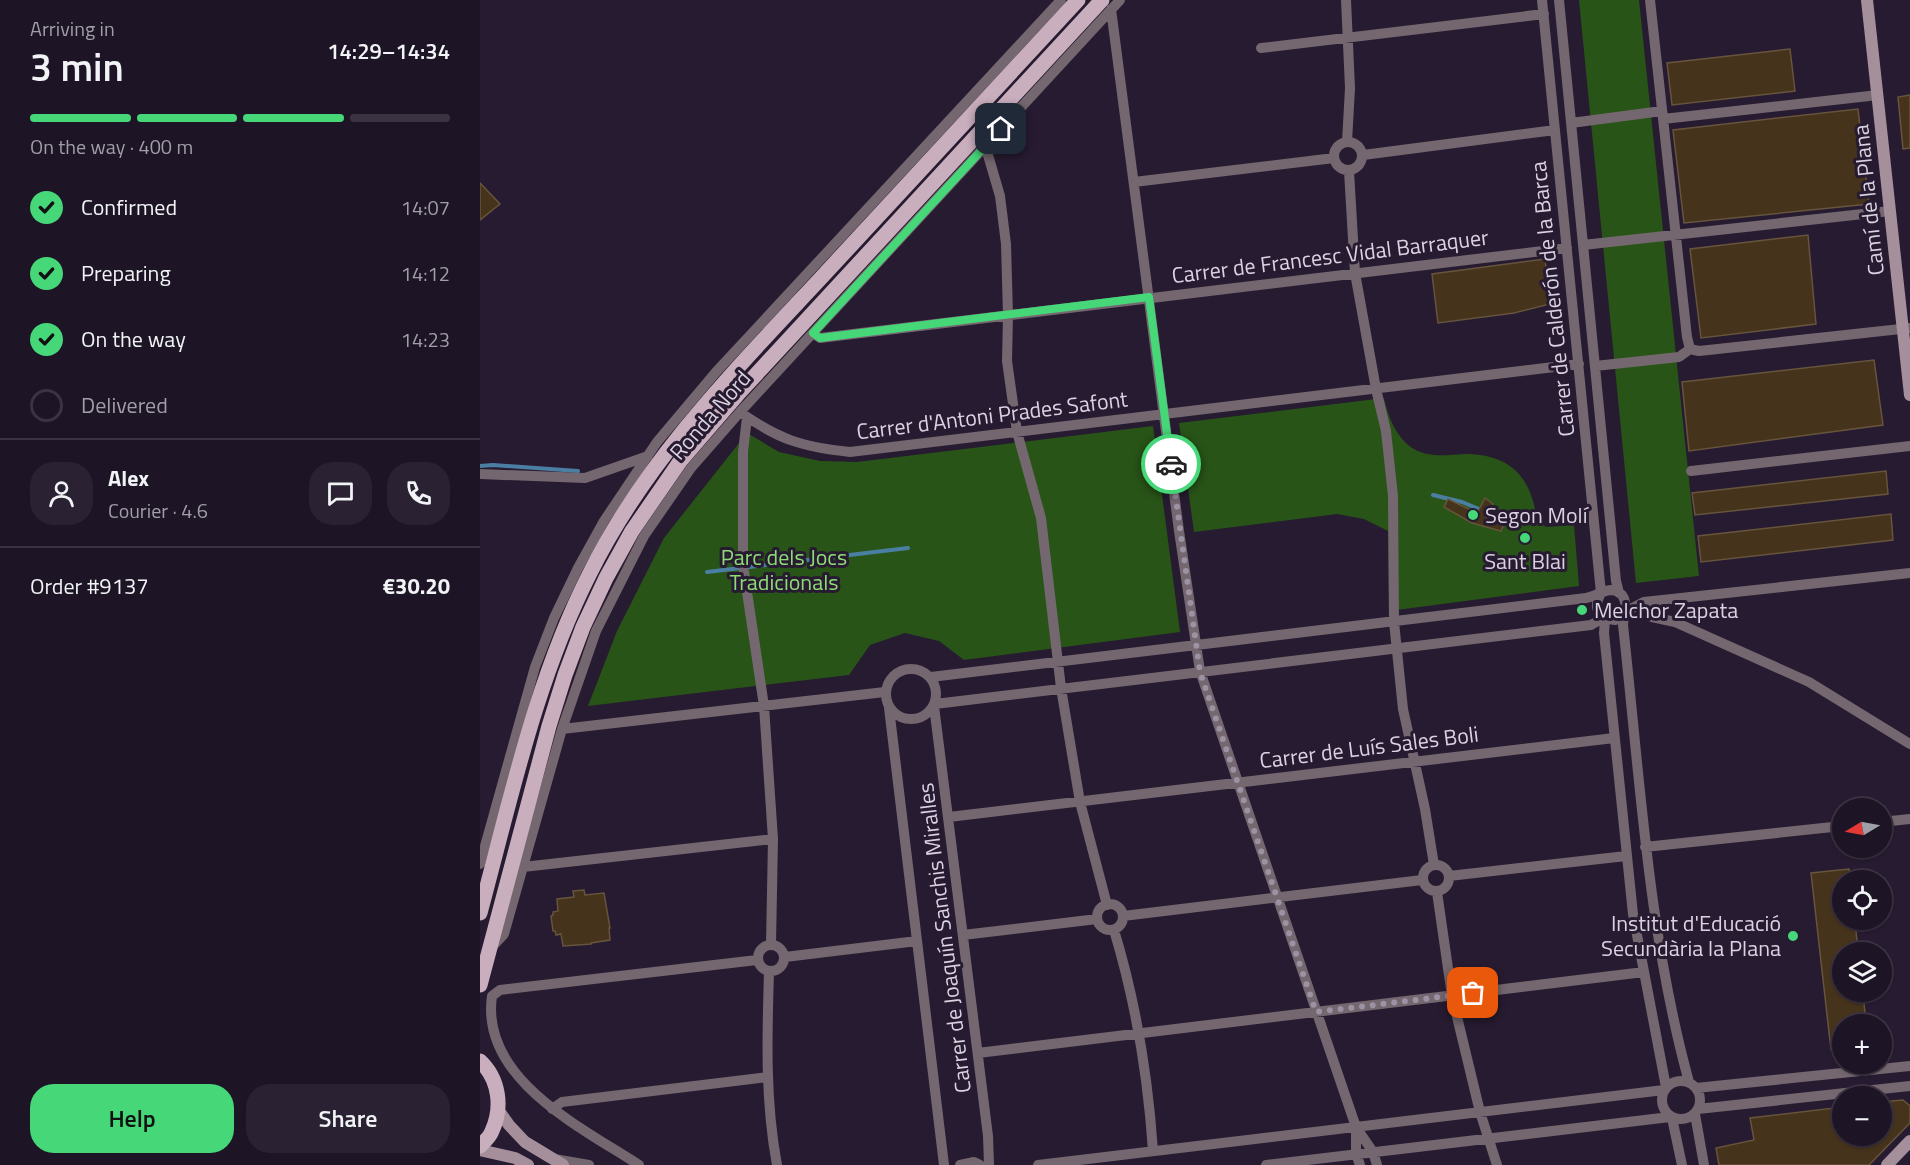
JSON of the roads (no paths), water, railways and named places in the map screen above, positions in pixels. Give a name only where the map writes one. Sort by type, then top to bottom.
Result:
[{"type":"main road","name":"Ronda Nord","points":[[480,913],[528,734],[549,670],[567,622],[590,572],[616,525],[667,450],[725,381],[1078,0]]},
{"type":"main road","name":"Ronda Nord","points":[[480,985],[565,675],[583,627],[632,531],[681,460],[738,394],[1106,5]]},
{"type":"main road","points":[[480,1046],[481,1061],[496,1082],[499,1111],[492,1133],[480,1148]]},
{"type":"street","name":"Ronda Nord","points":[[480,864],[536,667],[554,618],[604,520],[657,442],[716,372],[1061,0]]},
{"type":"street","name":"Ronda Nord","points":[[488,951],[504,934],[562,729],[596,631],[644,536],[691,468],[743,414],[1106,5],[1120,0]]},
{"type":"street","points":[[1346,0],[1350,88],[1347,141]]},
{"type":"street","name":"Carrer de Calderón de la Barca","points":[[1542,0],[1600,594]]},
{"type":"street","name":"Carrer de Calderón de la Barca","points":[[1559,0],[1616,581],[1621,594]]},
{"type":"street","points":[[1650,0],[1690,349]]},
{"type":"street","name":"Camí de la Plana","points":[[1867,0],[1890,211],[1906,328],[1910,395]]},
{"type":"street","points":[[1106,5],[1134,182],[1200,672],[1356,1127],[1373,1152],[1377,1165]]},
{"type":"street","points":[[1261,48],[1544,14]]},
{"type":"street","points":[[1571,123],[1878,95]]},
{"type":"street","points":[[1363,155],[1555,130]]},
{"type":"street","points":[[1347,141],[1357,144],[1363,155],[1359,166],[1349,171],[1339,167],[1334,158],[1338,146],[1347,141]]},
{"type":"street","points":[[988,155],[1000,196],[1006,244],[1008,315],[1006,361],[1017,432],[1041,518],[1057,662],[1080,802],[1107,905]]},
{"type":"street","points":[[1134,182],[1334,158]]},
{"type":"street","points":[[1349,171],[1356,273],[1376,389],[1386,431],[1393,496],[1394,622],[1403,708],[1425,809],[1434,865]]},
{"type":"street","points":[[1583,245],[1890,211]]},
{"type":"street","name":"Carrer de Francesc Vidal Barraquer","points":[[813,333],[820,338],[1567,248]]},
{"type":"street","points":[[1595,366],[1679,357],[1690,349],[1699,351],[1906,328]]},
{"type":"street","name":"Carrer d'Antoni Prades Safont","points":[[743,414],[778,436],[815,448],[850,452],[1579,364]]},
{"type":"street","points":[[743,414],[744,568],[764,706],[773,839],[771,944]]},
{"type":"street","points":[[1691,471],[1910,446]]},
{"type":"street","points":[[480,474],[585,478],[648,456]]},
{"type":"street","points":[[935,705],[937,690],[931,677],[918,669],[903,670],[891,678],[885,692],[889,708],[903,719],[921,718],[935,705],[1591,625],[1604,619],[1615,620],[1644,602],[1910,573]]},
{"type":"street","points":[[931,677],[1586,598],[1610,590],[1644,602],[1652,617],[1675,622],[1809,682],[1910,744]]},
{"type":"street","points":[[1600,594],[1596,603],[1597,612],[1604,619],[1633,914],[1665,1088],[1661,1104],[1671,1117],[1682,1165]]},
{"type":"street","points":[[1621,594],[1626,603],[1623,625],[1653,910],[1681,1055],[1692,1085],[1700,1098],[1696,1111],[1704,1165]]},
{"type":"street","points":[[562,729],[885,692]]},
{"type":"street","name":"Carrer de Joaquín Sanchis Miralles","points":[[935,705],[988,1136],[989,1165]]},
{"type":"street","name":"Carrer de Joaquín Sanchis Miralles","points":[[889,708],[944,1165]]},
{"type":"street","name":"Carrer de Luís Sales Boli","points":[[949,817],[1614,738]]},
{"type":"street","points":[[1892,821],[1910,819]]},
{"type":"street","points":[[1645,847],[1832,827]]},
{"type":"street","points":[[523,867],[773,839]]},
{"type":"street","points":[[1449,876],[1626,856]]},
{"type":"street","points":[[1434,865],[1443,867],[1449,876],[1445,888],[1437,891],[1426,888],[1422,880],[1425,871],[1434,865]]},
{"type":"street","points":[[1123,916],[1422,880]]},
{"type":"street","points":[[1437,891],[1452,996],[1480,1112],[1497,1165]]},
{"type":"street","points":[[1107,905],[1118,907],[1123,916],[1121,925],[1114,930],[1103,928],[1097,919],[1099,910],[1107,905]]},
{"type":"street","points":[[963,935],[1097,919]]},
{"type":"street","points":[[1114,930],[1127,974],[1140,1033],[1150,1104],[1153,1151]]},
{"type":"street","points":[[785,957],[917,941]]},
{"type":"street","points":[[771,944],[781,948],[785,957],[781,968],[769,972],[761,968],[757,960],[760,949],[771,944]]},
{"type":"street","points":[[639,1165],[552,1109],[523,1084],[504,1060],[491,1031],[489,1011],[492,996],[500,990],[757,960]]},
{"type":"street","points":[[769,972],[768,1077],[777,1165]]},
{"type":"street","points":[[978,1053],[1644,972]]},
{"type":"street","points":[[1038,1165],[1665,1088],[1677,1081],[1692,1085],[1910,1066]]},
{"type":"street","points":[[552,1109],[562,1102],[768,1077]]},
{"type":"street","points":[[1266,1165],[1358,1160],[1373,1152],[1671,1117],[1684,1120],[1696,1111],[1910,1086]]},
{"type":"street","points":[[499,1111],[525,1142],[559,1162],[589,1165]]},
{"type":"street","points":[[1356,1127],[1358,1160]]},
{"type":"street","points":[[1887,1165],[1910,1141]]},
{"type":"street","points":[[480,1148],[515,1158],[528,1165]]},
{"type":"street","points":[[960,1165],[974,1162],[980,1165]]},
{"type":"waterway","points":[[480,466],[578,471]]},
{"type":"waterway","points":[[1433,495],[1479,509]]},
{"type":"waterway","points":[[1488,513],[1513,525]]},
{"type":"waterway","points":[[707,572],[908,548]]},
{"type":"place","name":"Segon Molí","points":[[1473,515]]},
{"type":"place","name":"Sant Blai","points":[[1525,538]]},
{"type":"place","name":"Melchor Zapata","points":[[1582,610]]},
{"type":"place","name":"Institut d'Educació Secundària la Plana","points":[[1793,936]]},
{"type":"park label","name":"Parc dels Jocs Tradicionals","points":[[784,570]]}]
